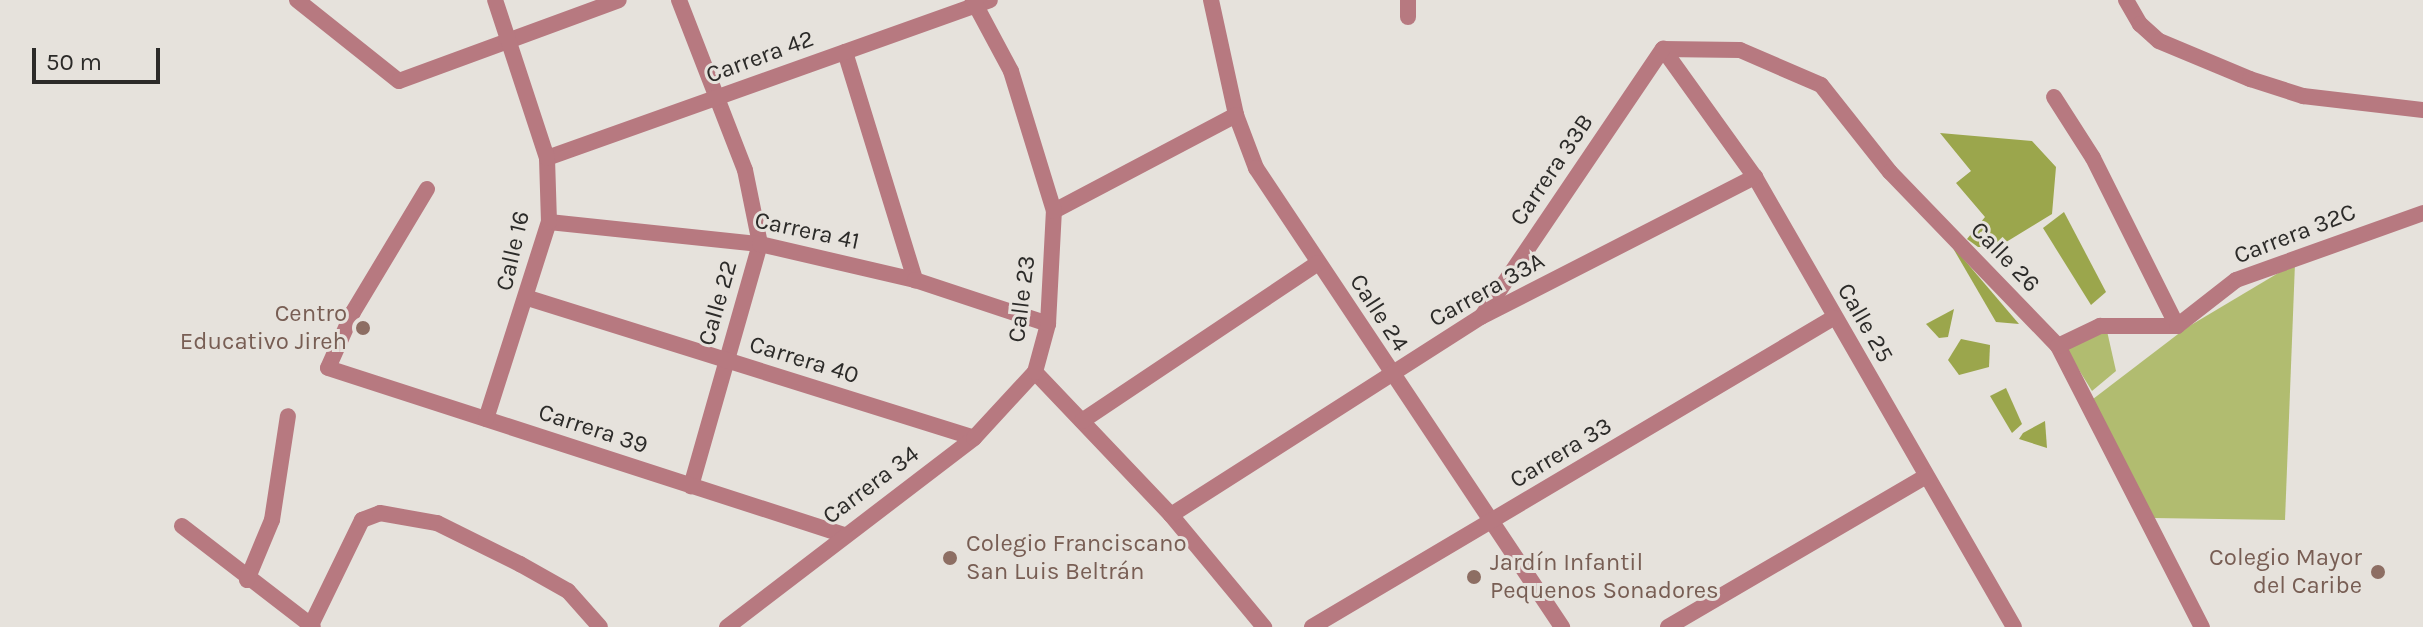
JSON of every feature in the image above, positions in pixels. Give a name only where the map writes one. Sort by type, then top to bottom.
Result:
[{"type":"street","points":[[297,0],[399,81],[619,0]]},
{"type":"street","name":"Calle 16","points":[[486,419],[528,298],[549,222],[547,158],[511,40],[495,0]]},
{"type":"street","name":"Calle 22","points":[[679,0],[745,170],[760,244],[691,486]]},
{"type":"street","name":"Calle 24","points":[[1211,0],[1236,115],[1256,168],[1390,374],[1562,627]]},
{"type":"street","points":[[2126,0],[2159,41],[2250,79],[2303,96],[2423,110]]},
{"type":"street","name":"Carrera 42","points":[[547,158],[979,2]]},
{"type":"street","name":"Calle 23","points":[[979,2],[1011,71],[1054,211],[1048,324],[1035,372],[1171,515],[1264,627]]},
{"type":"street","name":"Calle 25","points":[[1663,49],[1755,177],[1833,318],[2014,627]]},
{"type":"street","name":"Carrera 33B","points":[[1481,317],[1663,49]]},
{"type":"street","name":"Calle 26","points":[[1663,49],[1740,50],[1821,85],[1890,172],[2058,346],[2202,627]]},
{"type":"street","points":[[845,52],[915,280]]},
{"type":"street","points":[[2054,97],[2093,158],[2177,326],[2100,326],[2058,346]]},
{"type":"street","points":[[1054,211],[1236,115]]},
{"type":"street","name":"Carrera 33A","points":[[1171,515],[1481,317],[1755,177]]},
{"type":"street","name":"Carrera 39","points":[[427,189],[353,312],[328,368],[844,535]]},
{"type":"street","name":"Carrera 32C","points":[[2177,326],[2236,280],[2423,213]]},
{"type":"street","name":"Carrera 41","points":[[549,222],[760,244],[915,280],[1048,324]]},
{"type":"street","points":[[1082,421],[1318,263]]},
{"type":"street","name":"Carrera 40","points":[[528,298],[974,438]]},
{"type":"street","name":"Carrera 33","points":[[1312,627],[1833,318]]},
{"type":"street","name":"Carrera 34","points":[[727,627],[974,438],[1035,372]]},
{"type":"street","points":[[247,580],[272,520],[288,416]]},
{"type":"street","points":[[1668,627],[1926,476]]},
{"type":"street","points":[[182,526],[247,580],[312,626],[362,520],[380,513],[437,523],[568,591],[600,627]]},
{"type":"green space","points":[[1940,133],[2032,141],[2056,167],[2052,214],[1998,247],[1978,247],[1967,239],[1985,217],[1956,183],[1971,171]]},
{"type":"green space","points":[[2064,212],[2106,292],[2091,305],[2043,228]]},
{"type":"green space","points":[[1950,243],[2019,324],[1996,322]]},
{"type":"green space","points":[[2295,263],[2285,520],[2153,518],[2093,399],[2186,328]]},
{"type":"green space","points":[[1954,309],[1948,337],[1939,338],[1926,324]]},
{"type":"green space","points":[[2107,331],[2116,371],[2092,391],[2066,349]]},
{"type":"green space","points":[[1961,339],[1990,345],[1989,367],[1959,375],[1948,360]]},
{"type":"green space","points":[[2006,388],[2022,424],[2012,433],[1990,396]]},
{"type":"green space","points":[[2045,421],[2047,448],[2019,439],[2023,433]]},
{"type":"place","name":"Centro Educativo Jireh","points":[[363,328]]},
{"type":"place","name":"Colegio Franciscano San Luis Beltrán","points":[[950,558]]},
{"type":"place","name":"Colegio Mayor del Caribe","points":[[2378,572]]},
{"type":"place","name":"Jardín Infantil Pequenos Sonadores","points":[[1474,577]]}]
